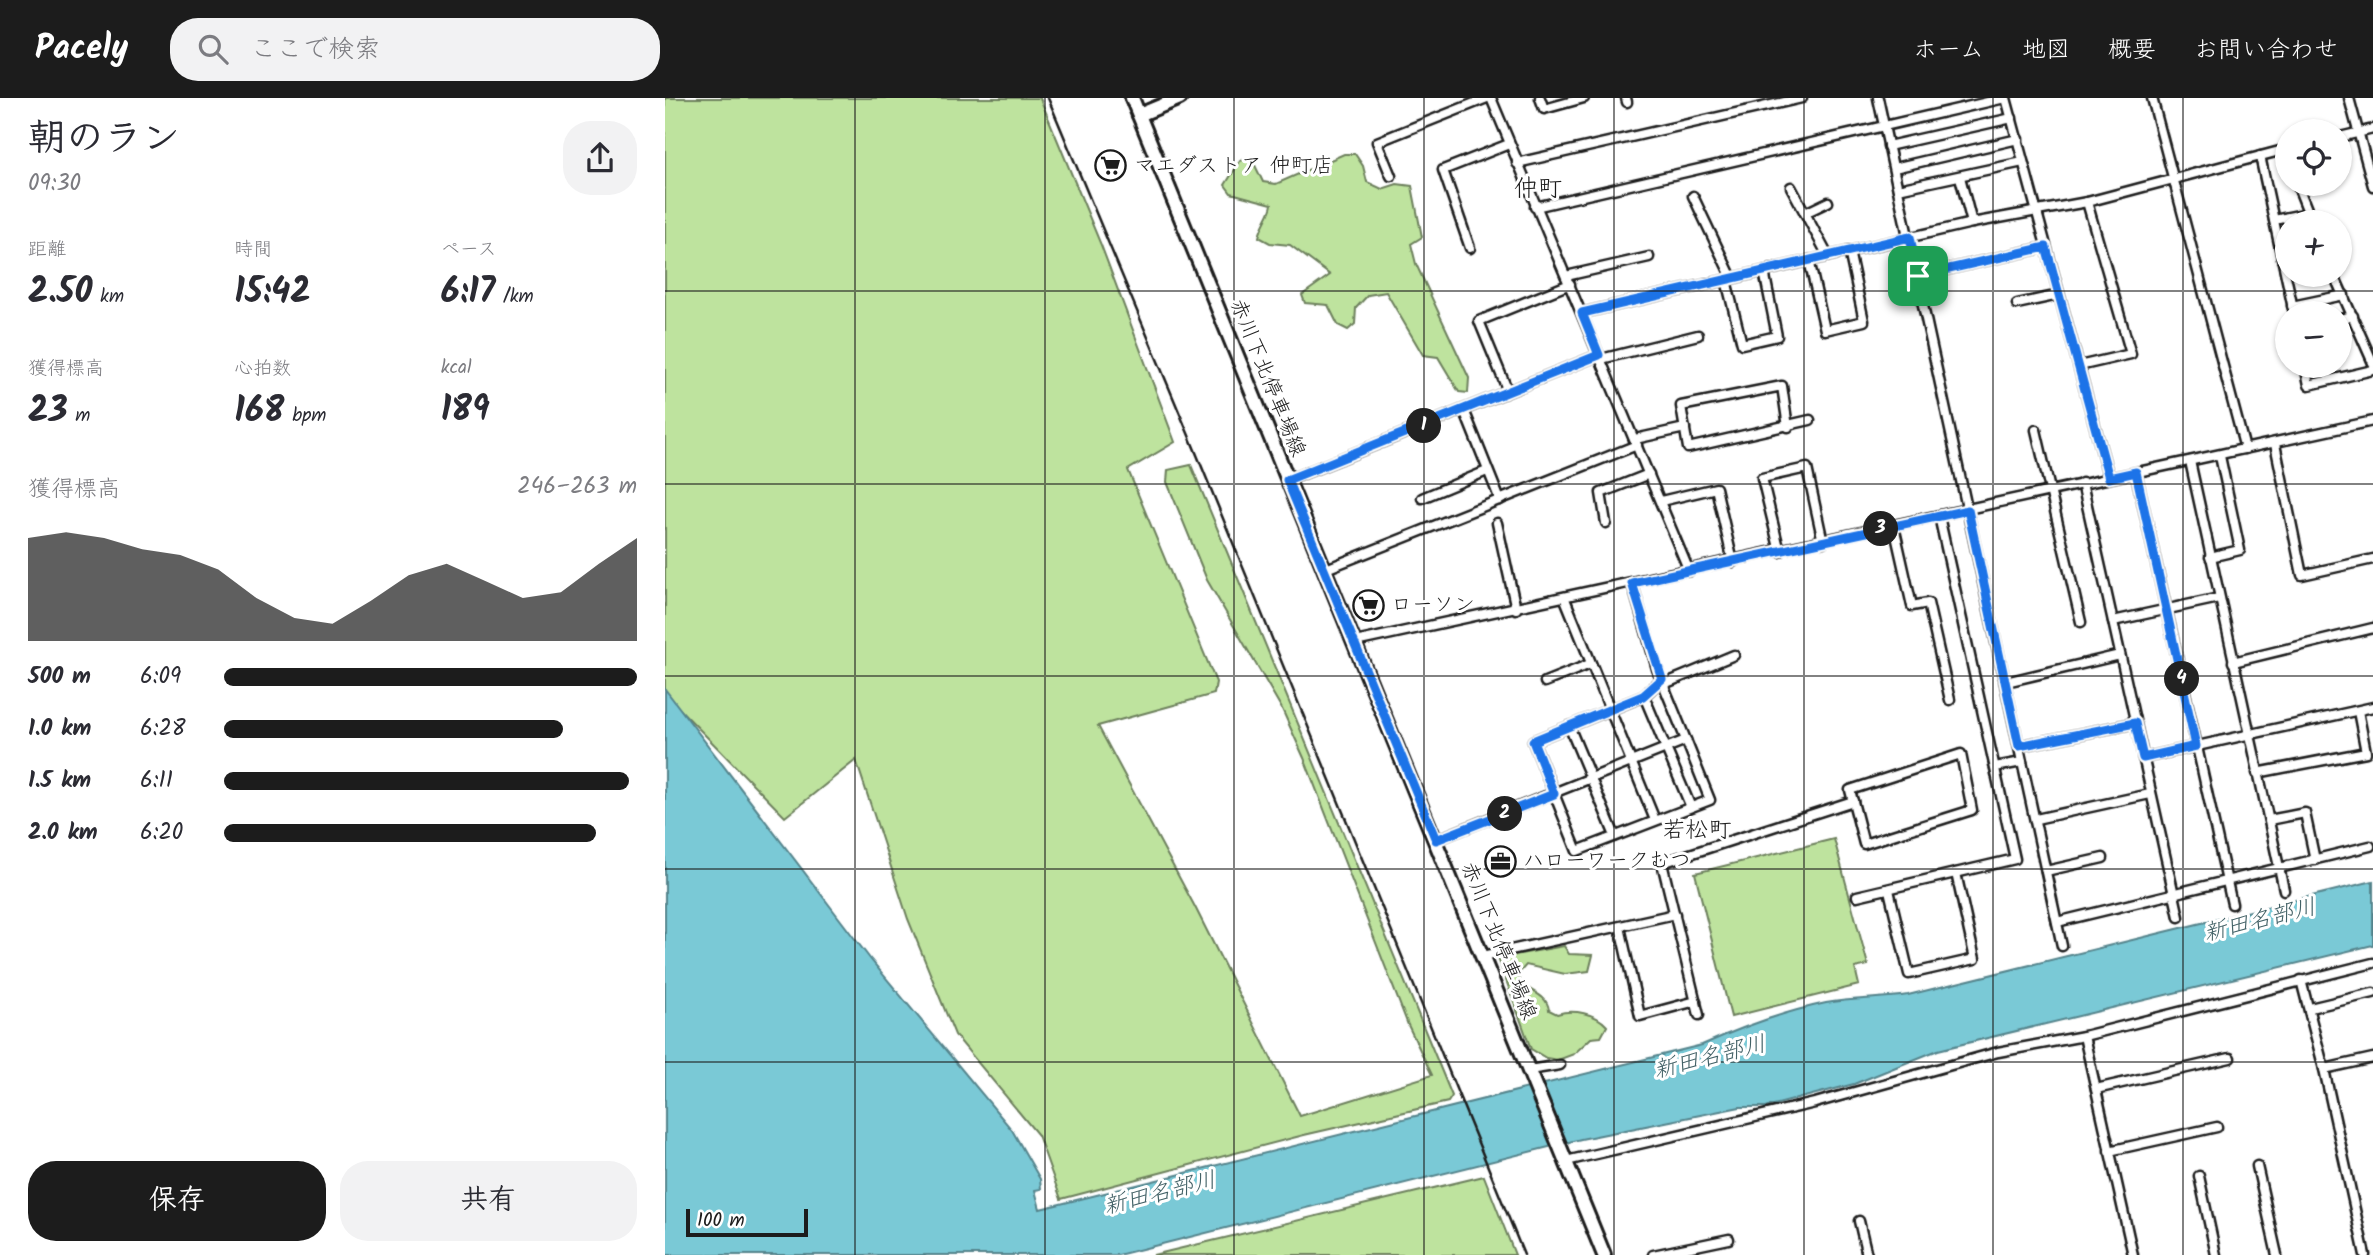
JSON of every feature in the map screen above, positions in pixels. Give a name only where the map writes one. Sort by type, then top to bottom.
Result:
[{"type":"main road","name":"赤川下北停車場線","points":[[1132,98],[1604,1255]]},
{"type":"main road","points":[[1139,115],[1180,98]]},
{"type":"street","points":[[1391,176],[1377,142],[1489,98],[1689,571]]},
{"type":"street","points":[[1539,98],[1544,109],[1584,98]]},
{"type":"street","points":[[1517,163],[1802,98]]},
{"type":"street","points":[[1878,98],[2063,946]]},
{"type":"street","points":[[1535,207],[2006,98],[2109,478]]},
{"type":"street","points":[[2151,98],[2245,449]]},
{"type":"street","points":[[2349,98],[2373,186]]},
{"type":"street","points":[[1888,146],[2012,118]]},
{"type":"street","points":[[2352,134],[2373,129]]},
{"type":"street","points":[[1895,168],[2018,139]]},
{"type":"street","points":[[1470,248],[1443,170],[1509,144]]},
{"type":"street","points":[[1582,313],[1972,223],[2087,202],[2173,177],[2275,154]]},
{"type":"street","points":[[2260,156],[2275,223]]},
{"type":"street","points":[[1898,189],[2023,162]]},
{"type":"street","points":[[1960,177],[1972,223]]},
{"type":"street","points":[[1791,187],[1828,256]]},
{"type":"street","points":[[1693,196],[1729,279],[1742,344],[1777,336],[1763,271]]},
{"type":"street","points":[[1805,212],[1828,202]]},
{"type":"street","points":[[2079,366],[2131,354],[2087,202]]},
{"type":"street","points":[[1918,276],[2046,247]]},
{"type":"street","points":[[1809,260],[1825,330],[1864,321],[1849,251]]},
{"type":"street","points":[[1507,390],[1479,321],[1568,280],[1649,257]]},
{"type":"street","points":[[2340,287],[2373,363]]},
{"type":"street","points":[[2017,304],[2059,295]]},
{"type":"street","points":[[2326,301],[2344,296]]},
{"type":"street","points":[[1287,480],[1464,410],[1507,390],[1600,357],[1698,335]]},
{"type":"street","points":[[2352,375],[2373,370]]},
{"type":"street","points":[[2308,378],[2309,385],[2339,378]]},
{"type":"street","points":[[1788,427],[1781,386],[1681,406],[1688,447],[1788,427],[1810,420]]},
{"type":"street","points":[[1464,410],[1500,500]]},
{"type":"street","points":[[1355,642],[1565,599],[2373,421]]},
{"type":"street","points":[[1326,569],[1500,500],[1636,442],[1685,428]]},
{"type":"street","points":[[2036,430],[2081,622]]},
{"type":"street","points":[[2274,444],[2302,575],[2373,559]]},
{"type":"street","points":[[2210,557],[2240,550],[2220,456]]},
{"type":"street","points":[[2190,461],[2284,890]]},
{"type":"street","points":[[1780,552],[1762,478],[1796,470],[1807,468],[1823,542]]},
{"type":"street","points":[[1422,498],[1487,471]]},
{"type":"street","points":[[2136,472],[2232,904]]},
{"type":"street","points":[[1606,523],[1601,493],[1650,474]]},
{"type":"street","points":[[2082,483],[2179,917]]},
{"type":"street","points":[[1661,501],[1716,488],[1733,562]]},
{"type":"street","points":[[1857,896],[2015,859],[1939,516]]},
{"type":"street","points":[[1497,523],[1516,609]]},
{"type":"street","points":[[1894,526],[1912,606],[1928,603],[1950,700]]},
{"type":"street","points":[[1632,583],[1663,681],[1710,800],[1690,805],[1577,850],[1533,741],[1643,696],[1663,681],[1734,654]]},
{"type":"street","points":[[2113,621],[2219,598]]},
{"type":"street","points":[[1565,599],[1655,820]]},
{"type":"street","points":[[2233,662],[2373,628]]},
{"type":"street","points":[[2006,682],[2120,655]]},
{"type":"street","points":[[1545,682],[1590,664]]},
{"type":"street","points":[[1643,696],[1690,805]]},
{"type":"street","points":[[2143,758],[2373,708]]},
{"type":"street","points":[[2257,773],[2366,752],[2358,710]]},
{"type":"street","points":[[2019,746],[2135,723]]},
{"type":"street","points":[[1569,726],[1615,836]]},
{"type":"street","points":[[1436,840],[1686,740]]},
{"type":"street","points":[[1961,754],[1972,810],[1864,844],[1853,801],[1850,790],[1961,754]]},
{"type":"street","points":[[1995,767],[2022,762]]},
{"type":"street","points":[[2036,819],[2150,794]]},
{"type":"street","points":[[1699,1015],[1662,863],[1853,801]]},
{"type":"street","points":[[2269,820],[2305,813],[2315,860]]},
{"type":"street","points":[[2057,922],[2370,846]]},
{"type":"street","points":[[2046,871],[2103,858]]},
{"type":"street","points":[[1889,890],[1909,974],[1975,959],[1956,873]]},
{"type":"street","points":[[1483,956],[1675,914]]},
{"type":"street","points":[[1620,927],[1640,1016],[1696,1001]]},
{"type":"street","points":[[1565,1159],[1815,1103],[1998,1052],[2084,1036],[2301,979],[2373,963]]},
{"type":"street","points":[[2301,979],[2365,1255]]},
{"type":"street","points":[[2309,1008],[2373,993]]},
{"type":"street","points":[[2084,1036],[2133,1255]]},
{"type":"street","points":[[2096,1089],[2230,1058]]},
{"type":"street","points":[[2324,1069],[2373,1058]]},
{"type":"street","points":[[1529,1070],[1560,1065]]},
{"type":"street","points":[[2109,1151],[2217,1127]]},
{"type":"street","points":[[2257,1166],[2277,1255]]},
{"type":"street","points":[[2199,1176],[2216,1255]]},
{"type":"street","points":[[1859,1221],[1867,1255]]},
{"type":"street","points":[[1653,1255],[1729,1239]]},
{"type":"green space","points":[[665,98],[1040,98],[1101,245],[1175,442],[1128,470],[1216,682],[1214,694],[1098,726],[1195,907],[1300,1116],[1432,1075],[1408,1025],[1304,758],[1282,709],[1207,580],[1167,482],[1168,470],[1191,465],[1452,1096],[1448,1102],[1304,1135],[1061,1199],[1038,1135],[955,1035],[908,919],[856,760],[785,817],[665,694]]},
{"type":"green space","points":[[1344,154],[1355,154],[1363,166],[1367,182],[1382,189],[1397,184],[1412,186],[1422,237],[1411,244],[1416,264],[1469,378],[1468,393],[1459,392],[1438,357],[1423,355],[1386,292],[1368,295],[1356,308],[1355,324],[1348,330],[1338,325],[1328,305],[1305,303],[1302,295],[1330,275],[1290,245],[1270,243],[1259,237],[1272,204],[1231,193],[1225,185],[1240,161],[1251,157],[1263,182],[1276,184]]},
{"type":"green space","points":[[1834,839],[1868,965],[1855,968],[1859,985],[1731,1017],[1695,873]]},
{"type":"green space","points":[[1564,946],[1569,954],[1593,955],[1589,971],[1565,974],[1526,965],[1519,973],[1520,982],[1542,997],[1549,1010],[1557,1014],[1584,1013],[1607,1026],[1601,1037],[1591,1038],[1574,1054],[1558,1060],[1546,1058],[1531,1049],[1498,958]]},
{"type":"green space","points":[[1484,1176],[1515,1255],[1153,1255]]},
{"type":"water","name":"新田名部川","points":[[665,689],[871,960],[1012,1130],[1040,1179],[1041,1189],[1035,1190],[1040,1209],[1702,1045],[1763,1021],[1810,1007],[1836,1001],[1908,995],[2373,881],[2373,945],[1938,1050],[1854,1084],[1766,1107],[1740,1107],[1581,1139],[1118,1255],[665,1255]]},
{"type":"railway","points":[[1048,98],[1524,1255]]},
{"type":"place","name":"マエダストア 仲町店","points":[[1111,166]]},
{"type":"place","name":"ローソン","points":[[1368,605]]},
{"type":"place","name":"ハローワークむつ","points":[[1500,861]]},
{"type":"district","name":"仲町","points":[[1538,189]]},
{"type":"district","name":"若松町","points":[[1697,831]]},
{"type":"route","points":[[1910,237],[1918,276],[2046,247],[2109,478],[2136,472],[2196,746],[2143,758],[2135,723],[2019,746],[1968,510],[1632,583],[1662,679],[1643,696],[1533,741],[1554,794],[1436,840],[1287,480],[1599,355],[1582,313],[1910,237]]}]
